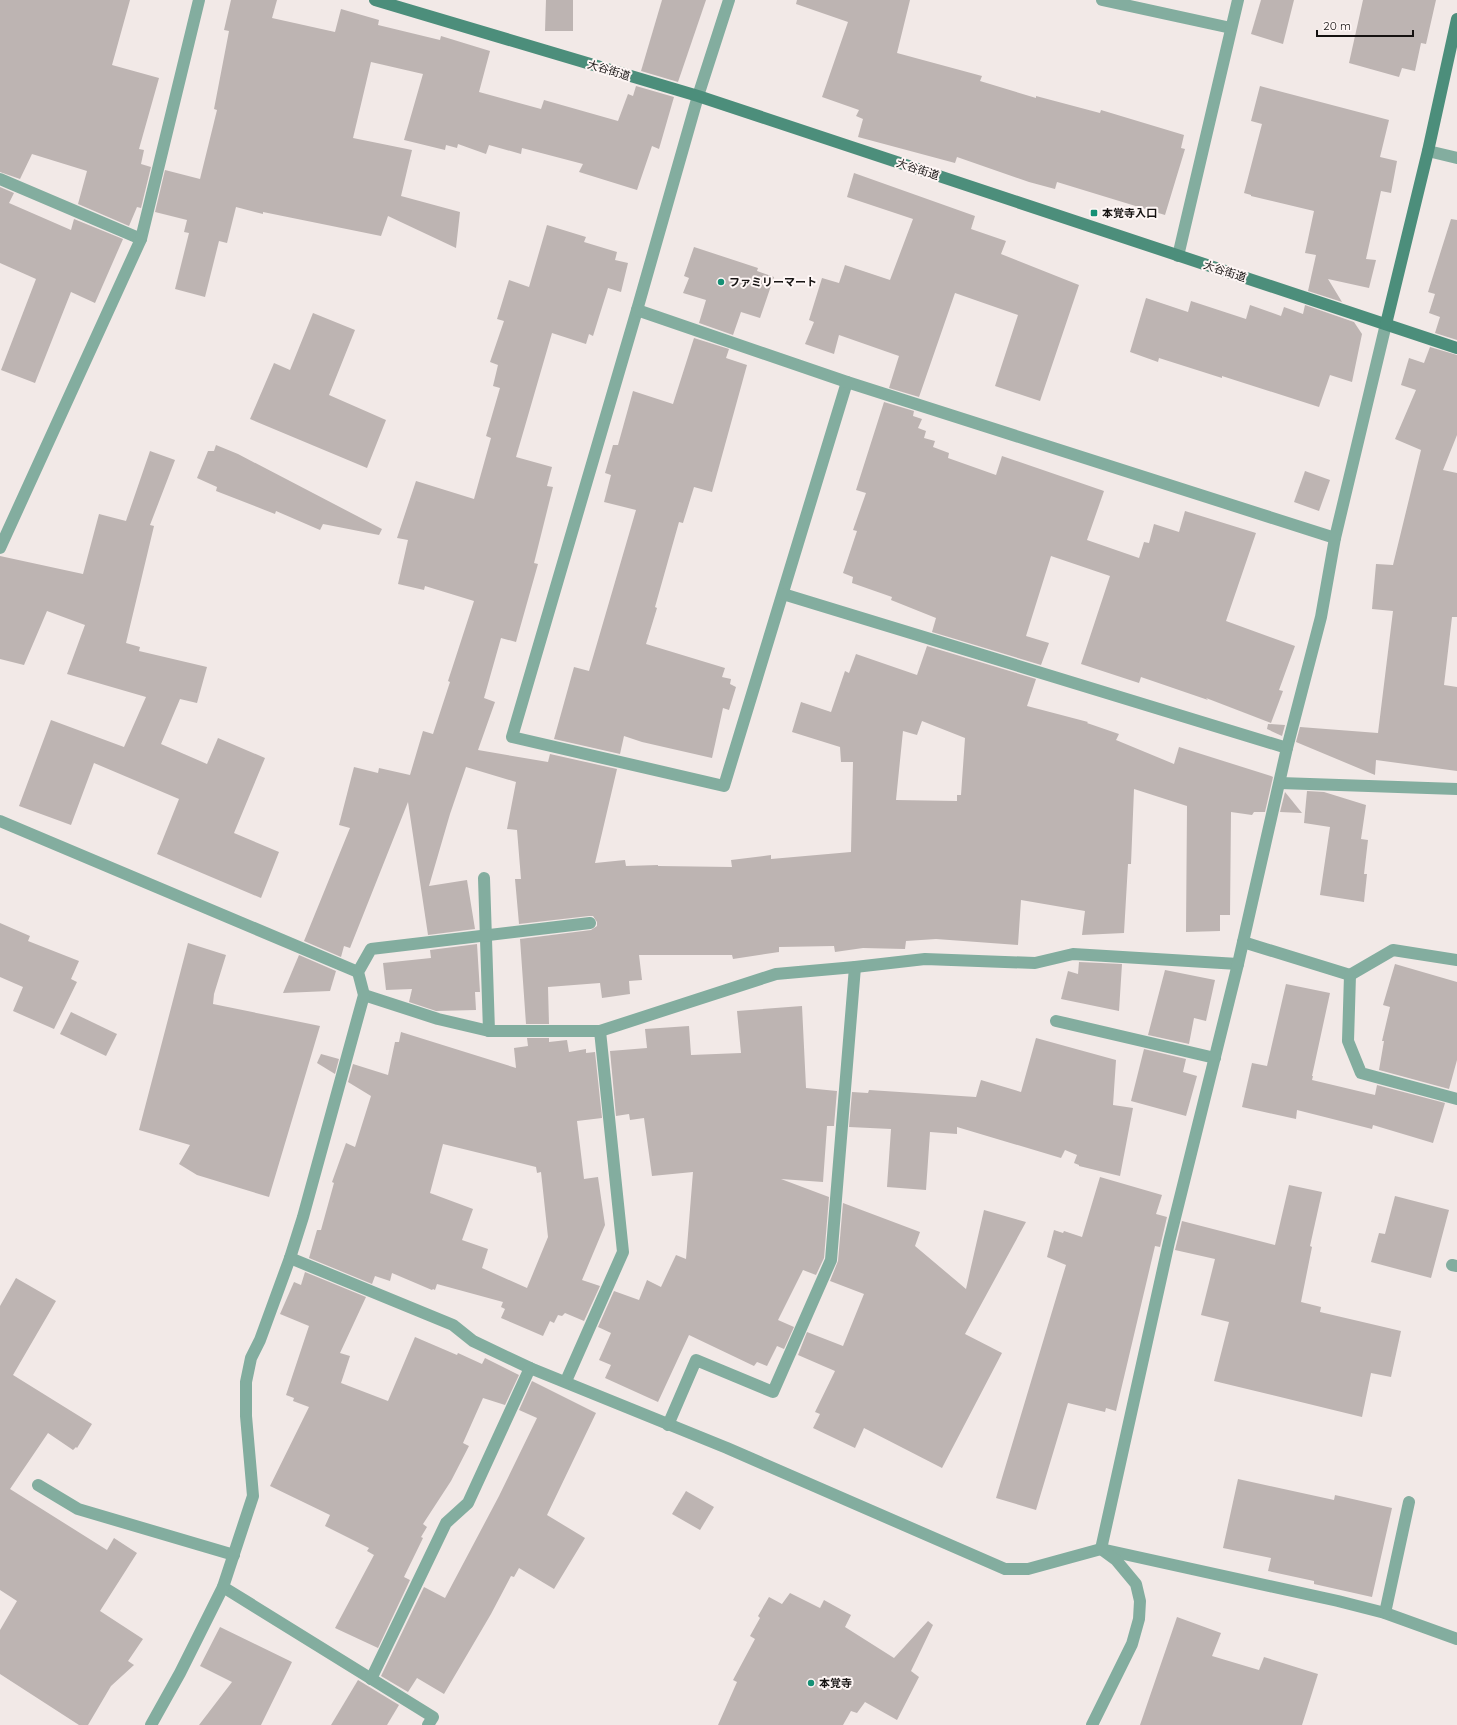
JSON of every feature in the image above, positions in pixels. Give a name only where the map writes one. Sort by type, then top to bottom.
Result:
[{"type":"street","points":[[0,548],[141,239],[199,0]]},
{"type":"street","name":"大谷街道","points":[[375,0],[698,96],[1457,348]]},
{"type":"street","points":[[729,0],[698,96],[512,737],[724,786],[847,382]]},
{"type":"street","points":[[1102,0],[1231,28]]},
{"type":"street","points":[[1178,256],[1238,0]]},
{"type":"street","points":[[1101,1549],[1169,1242],[1238,964],[1287,748],[1321,617],[1335,538],[1428,151],[1457,19]]},
{"type":"street","points":[[1428,151],[1457,158]]},
{"type":"street","points":[[0,179],[141,239]]},
{"type":"street","points":[[637,310],[847,382],[1335,538]]},
{"type":"street","points":[[783,594],[1287,748]]},
{"type":"street","points":[[1280,783],[1457,789]]},
{"type":"street","points":[[0,820],[358,972]]},
{"type":"street","points":[[484,878],[489,1031]]},
{"type":"street","points":[[152,1725],[180,1674],[223,1587],[253,1496],[246,1416],[246,1382],[251,1358],[260,1340],[290,1258],[364,995],[358,972],[371,949],[590,923]]},
{"type":"street","points":[[1243,942],[1350,975],[1393,950],[1457,960]]},
{"type":"street","points":[[364,995],[438,1019],[489,1031],[600,1031],[776,974],[925,959],[1035,963],[1073,954],[1238,964]]},
{"type":"street","points":[[668,1425],[696,1360],[773,1392],[831,1260],[855,967]]},
{"type":"street","points":[[1350,975],[1348,1041],[1361,1073],[1457,1099]]},
{"type":"street","points":[[1056,1021],[1215,1058]]},
{"type":"street","points":[[566,1381],[623,1252],[600,1031]]},
{"type":"street","points":[[290,1258],[453,1326],[473,1341],[530,1368],[566,1381],[668,1425],[728,1448],[1005,1569],[1028,1569],[1101,1549],[1338,1601],[1385,1613],[1457,1639]]},
{"type":"street","points":[[371,1679],[446,1523],[468,1504],[530,1368]]},
{"type":"street","points":[[38,1485],[78,1509],[234,1555]]},
{"type":"street","points":[[1385,1613],[1409,1502]]},
{"type":"street","points":[[1092,1725],[1132,1644],[1140,1619],[1140,1601],[1136,1584],[1116,1560],[1101,1549]]},
{"type":"street","points":[[223,1587],[433,1717],[428,1725]]},
{"type":"building","points":[[0,0],[130,0],[112,65],[159,78],[139,149],[144,150],[141,164],[151,167],[141,208],[137,207],[129,226],[78,204],[87,171],[32,154],[20,179],[0,172]]},
{"type":"building","points":[[231,0],[277,0],[272,18],[335,32],[341,9],[379,20],[378,25],[440,40],[441,36],[490,51],[479,92],[541,109],[544,100],[618,121],[628,94],[633,96],[636,86],[674,97],[659,149],[652,146],[637,190],[579,172],[583,164],[522,148],[521,154],[489,145],[486,154],[458,144],[457,148],[446,145],[445,150],[404,140],[423,74],[371,62],[353,138],[412,150],[401,196],[460,212],[456,248],[388,216],[381,236],[263,212],[263,214],[236,207],[227,243],[219,241],[205,297],[175,289],[189,233],[184,232],[187,220],[155,212],[165,170],[200,179],[217,110],[214,109],[229,31],[224,30]]},
{"type":"building","points":[[546,0],[573,0],[573,31],[545,31]]},
{"type":"building","points":[[662,0],[706,0],[678,82],[641,71]]},
{"type":"building","points":[[797,0],[910,0],[897,53],[982,76],[980,81],[1036,98],[1036,96],[1100,113],[1101,110],[1184,135],[1181,148],[1185,149],[1165,215],[1057,182],[1055,189],[1029,182],[957,157],[955,163],[858,137],[863,119],[856,116],[859,110],[822,97],[848,22],[796,4]]},
{"type":"building","points":[[1261,0],[1294,0],[1283,44],[1251,34]]},
{"type":"building","points":[[1363,0],[1436,0],[1426,44],[1421,43],[1415,71],[1402,68],[1399,77],[1349,63]]},
{"type":"building","points":[[1260,86],[1389,120],[1380,157],[1397,161],[1391,193],[1381,191],[1366,259],[1376,260],[1369,288],[1328,279],[1342,302],[1308,291],[1316,255],[1305,253],[1314,211],[1244,193],[1262,124],[1251,121]]},
{"type":"building","points":[[854,173],[975,216],[971,229],[1006,241],[1001,254],[1079,285],[1040,401],[995,386],[1018,315],[955,293],[919,397],[889,388],[899,356],[839,335],[834,354],[805,344],[814,322],[809,320],[822,278],[839,283],[845,265],[890,280],[913,219],[847,197]]},
{"type":"building","points":[[0,187],[14,193],[9,203],[71,230],[74,219],[123,239],[95,303],[71,292],[35,383],[1,370],[36,279],[0,263]]},
{"type":"building","points":[[1451,219],[1457,220],[1457,340],[1435,333],[1440,317],[1429,313],[1435,294],[1428,292]]},
{"type":"building","points":[[547,225],[586,237],[584,242],[617,252],[615,260],[628,263],[621,292],[608,288],[593,336],[589,334],[586,344],[552,333],[516,457],[552,467],[547,486],[553,487],[534,563],[538,564],[516,642],[501,638],[484,698],[495,702],[478,750],[548,762],[550,754],[617,769],[595,863],[625,860],[626,866],[658,865],[732,867],[731,860],[771,855],[771,859],[851,852],[853,762],[841,762],[840,747],[792,732],[801,702],[831,712],[845,671],[849,673],[856,654],[917,675],[927,646],[1036,679],[1027,706],[1088,722],[1087,723],[1119,734],[1116,740],[1174,764],[1179,747],[1273,777],[1265,812],[1254,812],[1252,815],[1231,812],[1230,915],[1220,915],[1220,931],[1186,932],[1187,806],[1134,789],[1131,864],[1128,864],[1124,933],[1082,935],[1085,911],[1021,900],[1018,945],[936,939],[906,941],[905,949],[863,948],[835,952],[834,946],[779,947],[779,952],[733,959],[732,955],[639,955],[642,980],[629,981],[630,994],[602,998],[600,983],[548,987],[549,1024],[526,1024],[520,939],[591,930],[597,926],[597,922],[593,916],[589,916],[519,924],[515,879],[521,879],[517,830],[507,829],[516,782],[466,767],[450,814],[429,886],[467,880],[475,929],[428,935],[408,802],[350,948],[344,946],[341,957],[304,941],[350,828],[339,825],[354,767],[378,773],[379,768],[410,775],[423,731],[433,734],[450,682],[448,681],[474,601],[425,586],[424,590],[398,584],[408,540],[397,538],[416,481],[474,499],[491,438],[486,436],[500,388],[493,386],[498,365],[490,362],[504,321],[497,319],[509,280],[529,287]],"holes":[[[922,721],[965,738],[961,795],[957,795],[957,801],[896,800],[903,731],[917,735]]]},
{"type":"building","points":[[694,247],[758,268],[757,271],[774,277],[760,318],[741,312],[733,335],[699,323],[706,300],[683,293],[689,278],[684,276]]},
{"type":"building","points":[[1146,298],[1188,312],[1191,301],[1246,319],[1250,305],[1281,316],[1284,307],[1303,314],[1305,305],[1354,322],[1362,334],[1352,382],[1330,375],[1319,407],[1222,376],[1222,378],[1159,358],[1158,362],[1130,352]]},
{"type":"building","points":[[313,313],[355,330],[329,395],[386,420],[367,468],[250,419],[274,363],[290,370]]},
{"type":"building","points":[[694,338],[729,349],[726,358],[747,365],[712,492],[694,487],[683,523],[679,522],[655,607],[657,608],[646,644],[725,668],[722,677],[731,679],[730,684],[736,687],[729,710],[723,708],[712,758],[642,742],[624,736],[620,754],[554,739],[574,667],[589,671],[636,510],[604,502],[611,475],[605,473],[613,445],[618,445],[633,391],[673,404]]},
{"type":"building","points":[[1430,347],[1457,355],[1457,435],[1443,470],[1457,473],[1457,617],[1452,617],[1444,685],[1457,687],[1457,771],[1376,760],[1375,775],[1296,742],[1300,727],[1378,733],[1393,611],[1372,609],[1376,564],[1393,565],[1421,450],[1395,439],[1416,390],[1401,385],[1409,358],[1424,363]]},
{"type":"building","points":[[884,402],[914,411],[913,416],[922,419],[918,428],[926,431],[924,438],[935,441],[933,447],[949,453],[948,458],[996,475],[1002,456],[1104,491],[1087,540],[1139,558],[1144,542],[1149,543],[1154,524],[1179,532],[1185,511],[1256,533],[1226,621],[1295,646],[1279,690],[1283,691],[1271,723],[1206,698],[1208,700],[1141,677],[1139,683],[1081,664],[1110,576],[1051,556],[1026,636],[1049,643],[1041,665],[932,632],[936,618],[891,600],[892,597],[852,583],[853,577],[843,573],[857,531],[853,530],[866,493],[856,490]]},
{"type":"building","points":[[216,445],[238,454],[382,529],[379,535],[323,524],[320,530],[276,511],[275,514],[216,491],[217,487],[197,478],[208,451],[214,451]]},
{"type":"building","points":[[150,451],[175,460],[150,525],[154,526],[126,643],[140,647],[139,651],[207,667],[197,703],[180,699],[161,744],[207,764],[218,738],[265,758],[234,833],[279,852],[261,898],[157,854],[179,799],[94,763],[71,825],[19,806],[51,720],[124,747],[146,697],[67,674],[85,625],[47,611],[24,665],[0,659],[0,556],[83,574],[99,514],[126,521]]},
{"type":"building","points":[[1305,471],[1330,480],[1319,511],[1294,502]]},
{"type":"building","points":[[1268,724],[1285,725],[1282,736],[1267,729]]},
{"type":"building","points":[[1307,791],[1324,792],[1366,805],[1361,839],[1368,840],[1364,874],[1367,874],[1364,902],[1320,895],[1330,827],[1304,823]]},
{"type":"building","points":[[1285,792],[1302,813],[1280,812]]},
{"type":"building","points":[[0,923],[30,936],[28,941],[79,961],[71,979],[77,982],[54,1029],[13,1011],[23,987],[0,977]]},
{"type":"building","points":[[188,943],[226,955],[214,994],[213,1004],[320,1026],[269,1197],[197,1175],[179,1164],[190,1145],[139,1130]]},
{"type":"building","points":[[477,944],[480,992],[475,992],[476,1010],[436,1011],[409,1002],[412,989],[386,990],[383,963],[431,958],[430,950]]},
{"type":"building","points":[[299,955],[336,971],[330,991],[283,993]]},
{"type":"building","points":[[1079,962],[1122,964],[1119,1011],[1061,999],[1068,971],[1078,974]]},
{"type":"building","points":[[1395,964],[1457,982],[1457,1060],[1449,1089],[1379,1070],[1384,1041],[1382,1041],[1390,1007],[1383,1005]]},
{"type":"building","points":[[1165,970],[1215,980],[1206,1021],[1194,1018],[1189,1044],[1148,1035]]},
{"type":"building","points":[[1286,984],[1330,993],[1312,1080],[1375,1095],[1377,1085],[1445,1103],[1433,1143],[1373,1125],[1372,1129],[1297,1110],[1296,1119],[1242,1107],[1252,1063],[1267,1066]]},
{"type":"building","points":[[802,1006],[806,1088],[837,1091],[834,1126],[827,1126],[823,1182],[781,1179],[829,1197],[824,1258],[816,1275],[803,1270],[778,1320],[794,1327],[784,1349],[777,1346],[767,1366],[757,1362],[754,1366],[689,1335],[658,1402],[605,1378],[611,1365],[599,1360],[611,1333],[598,1327],[614,1291],[639,1300],[647,1280],[661,1287],[676,1255],[686,1259],[693,1172],[652,1176],[644,1118],[630,1120],[629,1114],[616,1116],[610,1051],[647,1048],[645,1029],[689,1026],[691,1055],[741,1053],[737,1011]]},
{"type":"building","points":[[71,1012],[117,1034],[106,1056],[60,1034]]},
{"type":"building","points":[[401,1032],[516,1068],[514,1048],[528,1046],[527,1038],[549,1038],[549,1042],[567,1040],[569,1052],[586,1049],[586,1053],[595,1052],[602,1118],[577,1121],[584,1179],[598,1177],[605,1225],[582,1280],[600,1286],[584,1321],[565,1313],[562,1316],[558,1315],[554,1323],[550,1321],[543,1336],[501,1318],[505,1309],[501,1307],[503,1302],[437,1284],[435,1290],[432,1290],[392,1273],[390,1281],[375,1276],[372,1284],[309,1258],[317,1230],[321,1230],[334,1183],[332,1182],[346,1143],[355,1147],[371,1096],[348,1082],[353,1064],[388,1075],[395,1042],[399,1042]],"holes":[[[443,1144],[536,1167],[537,1173],[541,1172],[548,1237],[527,1288],[482,1268],[488,1249],[462,1240],[473,1209],[430,1193]]]},
{"type":"building","points":[[1036,1038],[1116,1060],[1113,1105],[1133,1108],[1120,1176],[1079,1166],[1074,1163],[1077,1155],[1065,1150],[1061,1158],[957,1127],[957,1134],[930,1132],[926,1190],[887,1187],[891,1129],[849,1127],[852,1092],[868,1093],[869,1090],[976,1097],[981,1080],[1021,1092]]},
{"type":"building","points":[[1144,1049],[1186,1059],[1183,1072],[1197,1076],[1186,1116],[1131,1101]]},
{"type":"building","points":[[321,1054],[339,1059],[335,1074],[317,1063]]},
{"type":"building","points":[[1100,1177],[1162,1195],[1156,1214],[1167,1217],[1160,1247],[1155,1246],[1116,1411],[1106,1408],[1105,1412],[1068,1403],[1036,1510],[996,1498],[1066,1265],[1047,1257],[1054,1230],[1063,1233],[1064,1231],[1082,1237]]},
{"type":"building","points":[[1289,1185],[1322,1192],[1310,1246],[1312,1247],[1301,1302],[1321,1307],[1320,1312],[1401,1331],[1391,1377],[1371,1373],[1362,1417],[1214,1381],[1229,1322],[1201,1315],[1215,1259],[1175,1250],[1182,1221],[1275,1245]]},
{"type":"building","points":[[1395,1196],[1449,1210],[1431,1278],[1371,1262],[1379,1233],[1385,1234]]},
{"type":"building","points":[[843,1203],[920,1232],[915,1246],[966,1289],[984,1210],[1026,1222],[965,1334],[1002,1353],[942,1468],[864,1428],[855,1448],[813,1428],[820,1414],[815,1412],[835,1371],[798,1355],[807,1332],[843,1346],[864,1294],[830,1281],[838,1261]]},
{"type":"building","points":[[305,1272],[366,1297],[340,1353],[350,1356],[341,1383],[388,1401],[415,1337],[457,1355],[458,1353],[482,1364],[485,1358],[519,1375],[505,1405],[483,1398],[463,1443],[469,1446],[451,1481],[423,1524],[427,1527],[421,1537],[423,1538],[404,1577],[410,1580],[378,1648],[335,1628],[374,1555],[367,1551],[369,1548],[325,1526],[330,1515],[270,1486],[309,1407],[293,1401],[294,1398],[286,1395],[309,1326],[280,1314],[294,1282],[301,1285]]},
{"type":"building","points":[[16,1278],[56,1301],[13,1375],[92,1424],[77,1448],[76,1447],[73,1450],[48,1433],[10,1489],[107,1550],[114,1538],[137,1553],[100,1611],[143,1639],[128,1661],[134,1665],[111,1686],[88,1725],[79,1725],[0,1674],[0,1630],[17,1601],[0,1590],[0,1306]]},
{"type":"building","points":[[532,1381],[596,1413],[547,1515],[585,1538],[554,1589],[519,1568],[514,1577],[511,1576],[491,1614],[444,1694],[417,1678],[408,1692],[381,1676],[424,1587],[445,1598],[499,1496],[537,1418],[519,1410]]},
{"type":"building","points":[[1238,1479],[1334,1500],[1335,1495],[1392,1508],[1372,1597],[1314,1584],[1314,1581],[1268,1571],[1271,1558],[1223,1548]]},
{"type":"building","points":[[686,1491],[714,1507],[700,1530],[672,1514]]},
{"type":"building","points":[[790,1593],[820,1608],[824,1600],[851,1615],[845,1627],[894,1658],[928,1621],[933,1625],[911,1671],[919,1677],[897,1720],[865,1702],[857,1713],[851,1711],[843,1725],[718,1725],[737,1682],[733,1680],[755,1639],[750,1636],[760,1618],[758,1616],[769,1597],[782,1604]]},
{"type":"building","points":[[1177,1617],[1221,1633],[1212,1656],[1259,1670],[1264,1657],[1318,1674],[1302,1725],[1140,1725]]},
{"type":"building","points":[[220,1627],[292,1662],[261,1725],[199,1725],[232,1682],[200,1666]]},
{"type":"building","points":[[358,1680],[399,1705],[387,1725],[331,1725]]},
{"type":"place","name":"本覚寺入口","points":[[1094,213]]},
{"type":"place","name":"ファミリーマート","points":[[721,282]]},
{"type":"place","name":"本覚寺","points":[[811,1683]]}]
